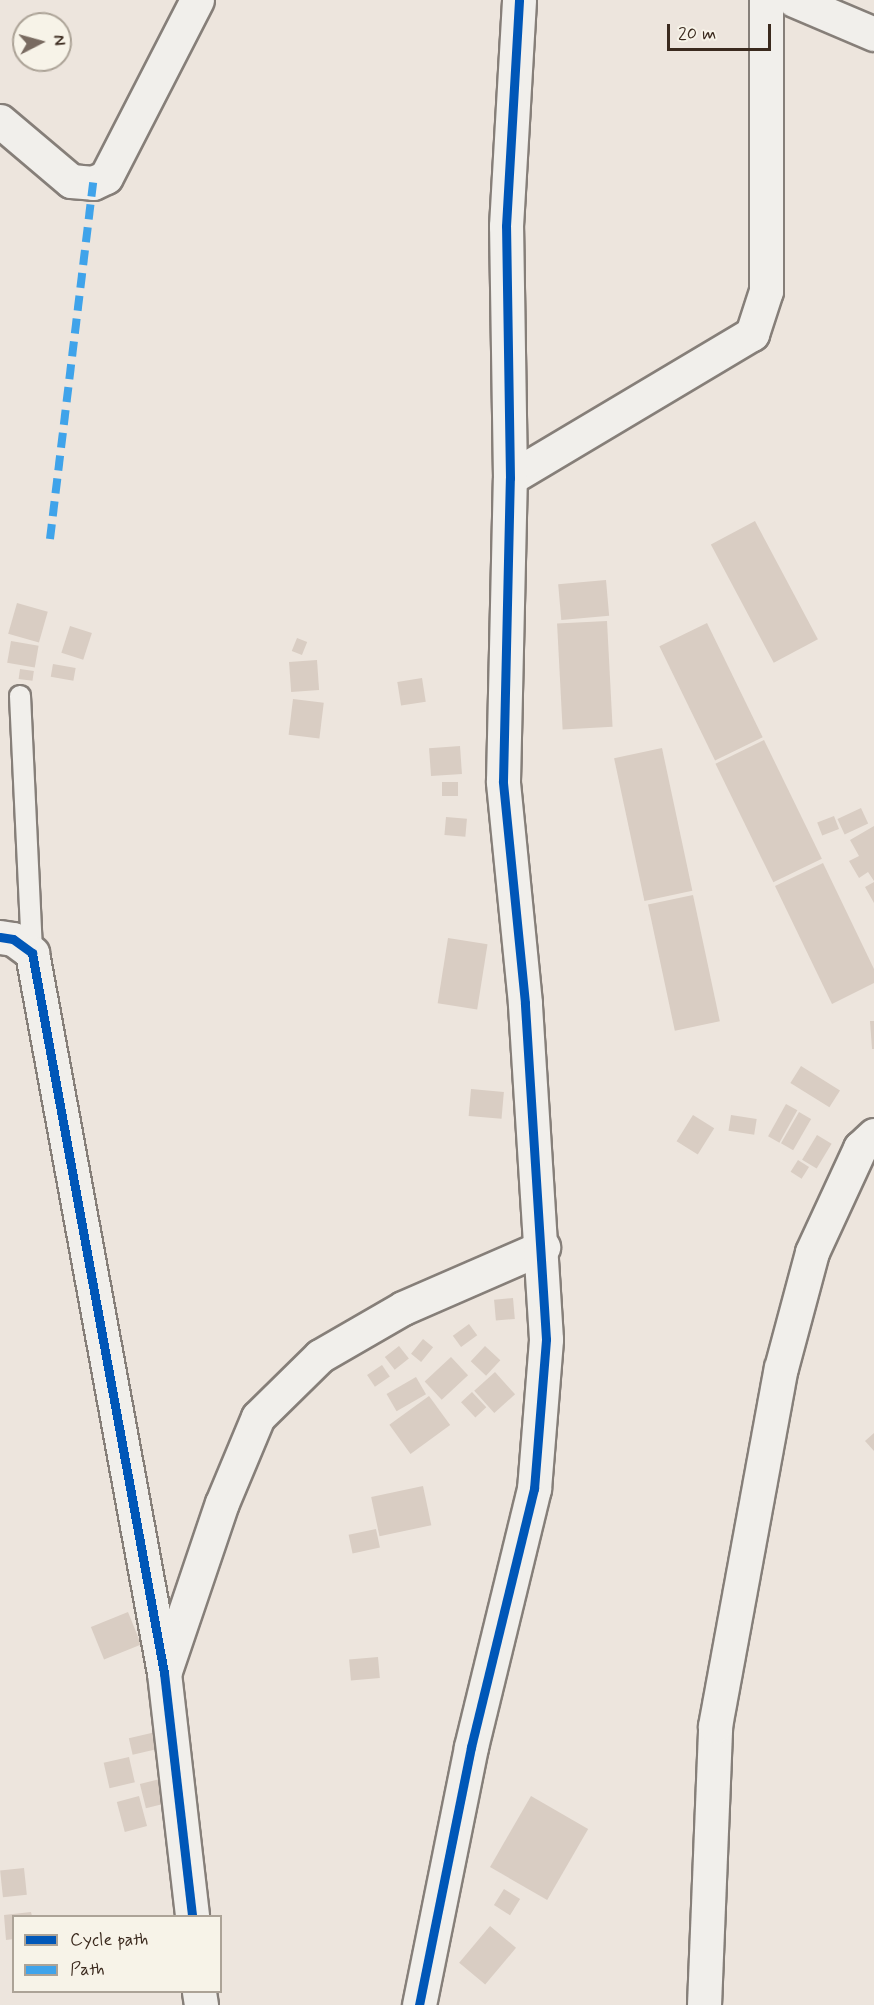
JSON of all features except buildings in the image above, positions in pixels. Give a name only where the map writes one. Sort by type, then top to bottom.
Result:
[{"type":"street","points":[[0,121],[71,181],[93,183],[106,177],[197,0]]},
{"type":"street","points":[[419,2005],[471,1747],[534,1489],[546,1339],[543,1247],[503,781],[510,478],[506,226],[519,0]]},
{"type":"street","points":[[510,478],[752,334],[766,291],[766,0]]},
{"type":"street","points":[[794,0],[874,34]]},
{"type":"street","points":[[0,937],[13,939],[32,953],[164,1673],[192,1915]]},
{"type":"street","points":[[704,2005],[715,1726],[781,1368],[812,1252],[860,1148],[874,1135]]},
{"type":"street","points":[[164,1673],[222,1503],[258,1417],[320,1356],[403,1308],[543,1247]]},
{"type":"lane","points":[[20,696],[32,953]]},
{"type":"marked path","points":[[50,539],[93,183]]},
{"type":"cycle path","points":[[419,2005],[471,1747],[534,1489],[546,1339],[525,1003],[503,781],[510,478],[506,226],[519,0]]},
{"type":"cycle path","points":[[0,937],[13,939],[32,953],[164,1673],[192,1915]]}]
